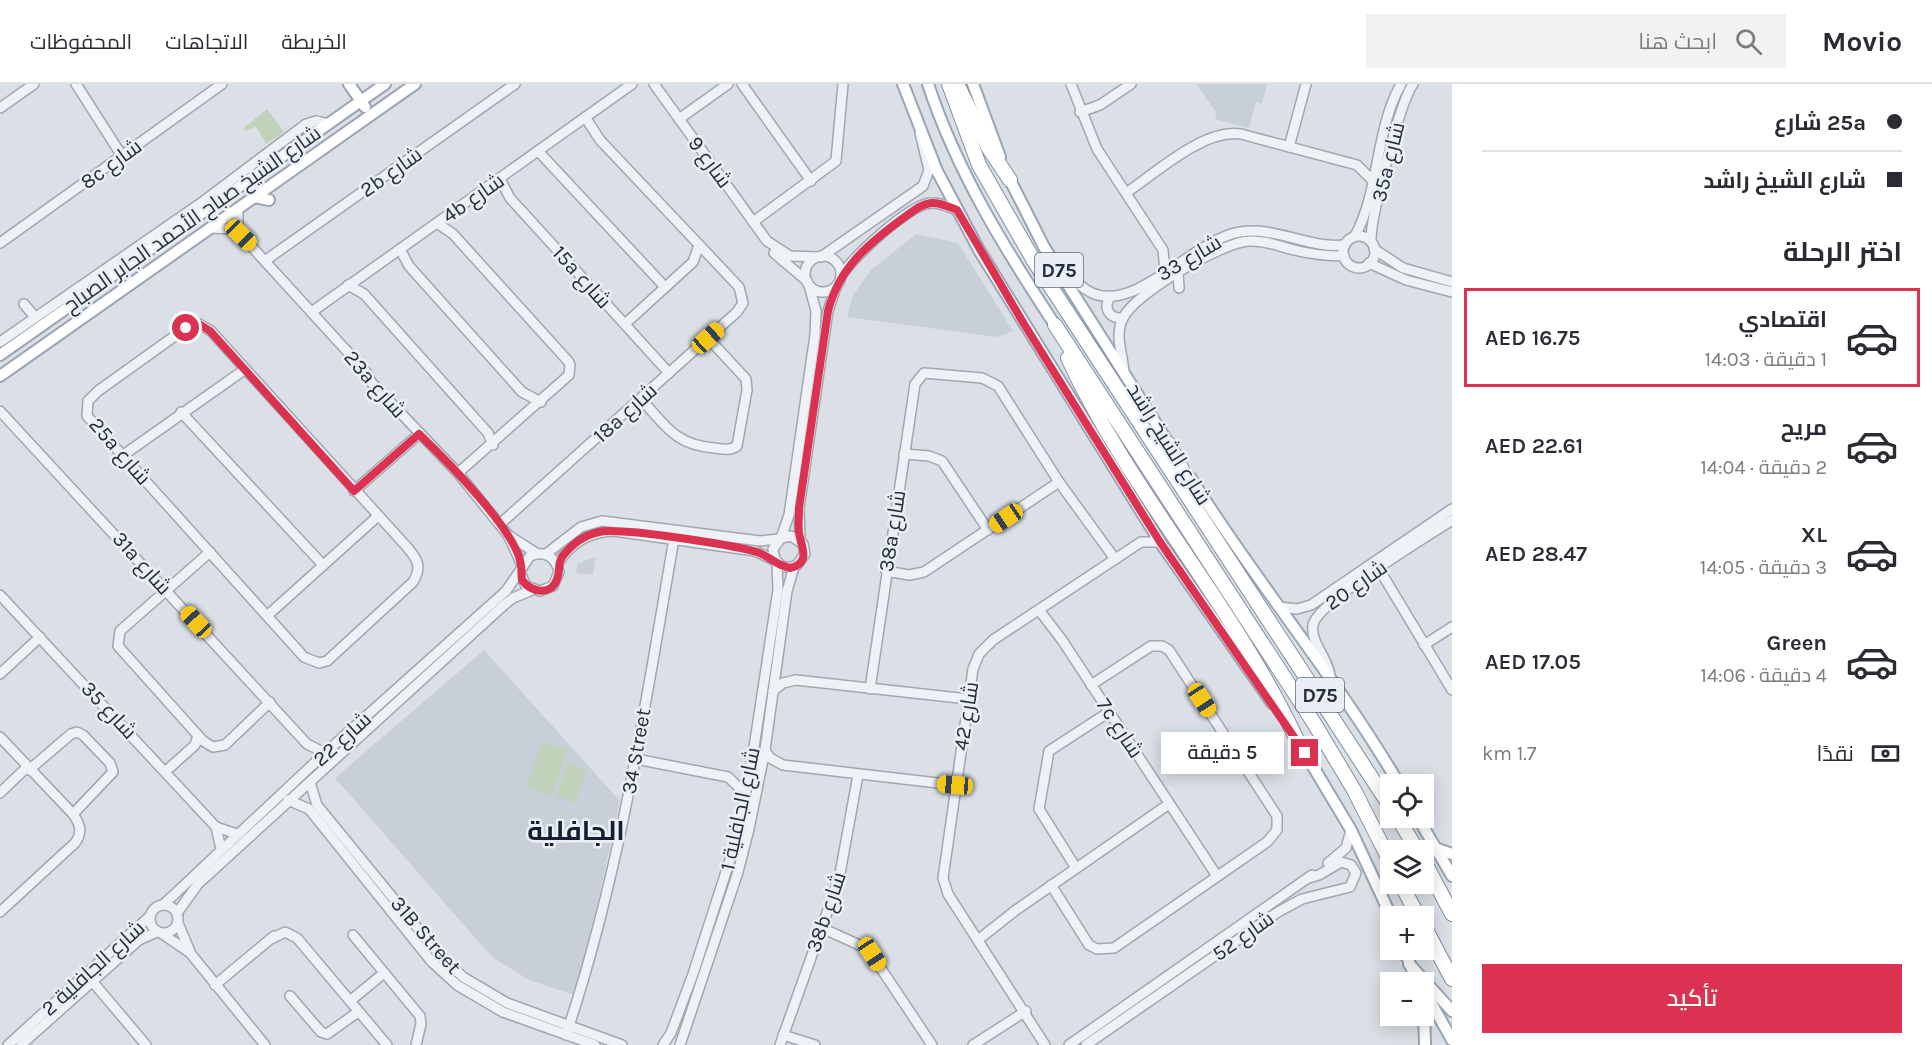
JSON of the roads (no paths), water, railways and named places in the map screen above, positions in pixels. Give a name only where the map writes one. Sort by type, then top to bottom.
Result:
[{"type":"highway","name":"شارع الشيخ راشد","points":[[949,84],[964,132],[1004,211],[1069,317],[1380,791]]},
{"type":"highway","points":[[957,84],[988,147],[1010,180]]},
{"type":"highway","name":"شارع الشيخ راشد","points":[[1055,325],[1314,723],[1354,790],[1380,841]]},
{"type":"highway","points":[[1055,325],[1090,401],[1178,544],[1256,663],[1296,738]]},
{"type":"highway","points":[[1169,444],[1215,538]]},
{"type":"highway","points":[[1434,880],[1452,914]]},
{"type":"highway","points":[[1434,945],[1452,980]]},
{"type":"main road","points":[[349,84],[370,114]]},
{"type":"main road","name":"شارع الشيخ صباح الأحمد الجابر الصباح","points":[[0,376],[415,84]]},
{"type":"main road","name":"D75","points":[[903,84],[920,130],[957,210],[1029,333],[1160,542],[1296,738],[1351,830],[1386,906]]},
{"type":"main road","points":[[928,84],[948,140],[994,230],[1055,325]]},
{"type":"main road","name":"شارع الشيخ راشد","points":[[974,84],[1010,180],[1050,256],[1221,525],[1330,677],[1393,774]]},
{"type":"main road","points":[[379,86],[387,103]]},
{"type":"main road","name":"شارع الشيخ صباح الأحمد الجابر الصباح","points":[[0,354],[180,229],[379,86]]},
{"type":"main road","points":[[254,197],[269,200]]},
{"type":"main road","points":[[165,227],[180,229]]},
{"type":"main road","points":[[14,366],[26,370]]},
{"type":"main road","points":[[1424,828],[1450,873],[1452,885]]},
{"type":"main road","points":[[1435,848],[1452,854]]},
{"type":"main road","points":[[1408,960],[1411,972]]},
{"type":"main road","points":[[1409,964],[1413,972]]},
{"type":"main road","points":[[1409,964],[1452,1011]]},
{"type":"main road","points":[[1434,1008],[1452,1040]]},
{"type":"main road","points":[[1424,1026],[1425,1045]]},
{"type":"street","points":[[0,108],[34,84]]},
{"type":"street","points":[[72,84],[88,104]]},
{"type":"street","points":[[76,84],[124,154]]},
{"type":"street","name":"8c شارع","points":[[0,243],[222,84]]},
{"type":"street","name":"2b شارع","points":[[266,260],[515,84]]},
{"type":"street","name":"4b شارع","points":[[313,311],[632,84]]},
{"type":"street","name":"شارع 9","points":[[654,84],[767,241],[770,249],[808,284]]},
{"type":"street","points":[[708,84],[714,93]]},
{"type":"street","points":[[679,119],[728,84]]},
{"type":"street","points":[[742,84],[811,181]]},
{"type":"street","points":[[753,222],[833,165],[837,157],[843,84]]},
{"type":"street","points":[[1071,84],[1080,112],[1098,149],[1163,250],[1165,271]]},
{"type":"street","points":[[1080,112],[1100,105],[1131,84]]},
{"type":"street","points":[[1289,147],[1306,84]]},
{"type":"street","name":"35a شارع","points":[[1355,236],[1401,84]]},
{"type":"street","name":"35a شارع","points":[[1372,245],[1373,219],[1402,106],[1413,84]]},
{"type":"street","points":[[585,117],[600,140],[699,245],[693,262],[625,324]]},
{"type":"street","points":[[0,342],[165,227],[309,122],[329,123]]},
{"type":"street","points":[[777,562],[773,549],[780,538],[790,507],[816,327],[807,267],[923,186],[929,170],[921,144],[920,130]]},
{"type":"street","points":[[1126,193],[1206,140],[1219,134],[1241,134],[1356,165],[1373,181]]},
{"type":"street","points":[[538,151],[665,287]]},
{"type":"street","points":[[1356,165],[1380,154]]},
{"type":"street","name":"15a شارع","points":[[500,179],[510,198],[669,373]]},
{"type":"street","points":[[800,540],[791,536],[754,540],[602,521],[580,527],[541,554],[525,560],[521,569],[522,580],[532,590],[540,591],[553,586],[557,580],[557,565],[576,542],[601,531],[755,551],[785,567],[794,567],[801,562],[805,554],[800,540],[799,508],[828,311],[836,287],[841,276],[861,252],[922,205],[937,203],[957,210]]},
{"type":"street","points":[[237,209],[241,235]]},
{"type":"street","points":[[437,223],[448,229],[568,361],[571,370],[541,402],[458,473]]},
{"type":"street","points":[[210,228],[231,229],[241,235]]},
{"type":"street","name":"شارع 33","points":[[1110,297],[1132,292],[1182,260],[1226,236],[1248,231],[1317,245],[1345,245]]},
{"type":"street","name":"23a شارع","points":[[241,235],[313,311],[366,372],[371,382],[458,473],[508,535],[521,569]]},
{"type":"street","points":[[1452,282],[1403,268],[1362,237],[1355,236],[1345,245],[1344,256],[1354,267],[1369,263],[1406,280],[1452,292]]},
{"type":"street","name":"شارع 9","points":[[767,241],[790,256],[820,257]]},
{"type":"street","name":"شارع 33","points":[[1123,318],[1135,302],[1178,272],[1221,248],[1247,241],[1268,243],[1306,253],[1344,256]]},
{"type":"street","name":"18a شارع","points":[[500,524],[741,308],[744,297],[739,287],[699,245]]},
{"type":"street","points":[[1369,263],[1372,245]]},
{"type":"street","points":[[400,249],[409,266],[522,392],[541,402]]},
{"type":"street","points":[[1163,250],[1182,260]]},
{"type":"street","points":[[1050,256],[1086,290],[1110,297],[1107,303],[1108,312],[1113,317],[1123,318],[1119,337],[1124,372]]},
{"type":"street","points":[[820,257],[836,261],[841,276]]},
{"type":"street","points":[[1178,272],[1179,288]]},
{"type":"street","points":[[808,284],[823,292],[836,287]]},
{"type":"street","points":[[348,285],[364,294],[488,433],[493,445]]},
{"type":"street","points":[[24,304],[35,317]]},
{"type":"street","name":"25a شارع","points":[[192,325],[205,327],[407,547],[419,562],[420,571],[408,589],[336,655],[319,663],[304,657],[122,456],[87,417],[88,401],[98,391],[186,328],[192,325]]},
{"type":"street","points":[[641,399],[684,442],[699,447],[728,449],[737,447],[747,390],[746,379],[708,338]]},
{"type":"street","points":[[122,456],[244,370]]},
{"type":"street","name":"38a شارع","points":[[870,689],[915,384],[921,375],[934,373],[982,378],[995,383],[1059,482]]},
{"type":"street","name":"31a شارع","points":[[0,411],[270,702],[307,744],[315,763]]},
{"type":"street","points":[[182,412],[323,565]]},
{"type":"street","points":[[354,491],[419,434]]},
{"type":"street","points":[[904,454],[936,457],[942,461],[988,530]]},
{"type":"street","points":[[886,571],[909,575],[924,572],[1059,482],[1113,561]]},
{"type":"street","name":"شارع 20","points":[[1330,677],[1327,662],[1313,635],[1314,620],[1320,610],[1452,509]]},
{"type":"street","points":[[268,615],[378,516]]},
{"type":"street","name":"شارع 20","points":[[1280,607],[1297,609],[1311,605],[1452,520]]},
{"type":"street","points":[[1149,525],[1142,542],[1160,542]]},
{"type":"street","name":"23a شارع","points":[[508,535],[541,554]]},
{"type":"street","name":"34 Street","points":[[571,1031],[615,864],[635,762],[671,539]]},
{"type":"street","name":"شارع 42","points":[[1051,1045],[1024,1010],[948,894],[943,878],[973,669],[982,650],[993,640],[1142,542]]},
{"type":"street","points":[[210,552],[120,631],[118,646],[207,745],[219,747],[270,702]]},
{"type":"street","points":[[541,554],[557,565]]},
{"type":"street","name":"شارع الجافلية 1","points":[[663,1045],[671,1033],[711,922],[735,844],[751,766],[778,590],[777,562]]},
{"type":"street","name":"شارع الجافلية 1","points":[[680,1045],[738,872],[765,750],[787,591],[794,567]]},
{"type":"street","points":[[1374,567],[1452,690]]},
{"type":"street","name":"شارع 22","points":[[163,905],[325,753],[506,591],[521,569]]},
{"type":"street","name":"شارع 22","points":[[178,918],[198,884],[288,800],[504,605],[513,598],[532,590]]},
{"type":"street","name":"شارع 35","points":[[0,595],[216,827],[221,849]]},
{"type":"street","name":"7c شارع","points":[[1041,608],[1217,876]]},
{"type":"street","points":[[1424,645],[1452,627]]},
{"type":"street","points":[[0,674],[40,637]]},
{"type":"street","points":[[1052,885],[1089,945],[1105,950],[1114,948],[1266,842],[1277,830],[1277,816],[1169,650],[1162,646],[1151,646],[1091,685]]},
{"type":"street","points":[[777,664],[796,680]]},
{"type":"street","points":[[773,691],[783,683],[796,680],[968,702]]},
{"type":"street","points":[[1076,868],[1038,809],[1044,765],[1054,746],[1109,712]]},
{"type":"street","points":[[0,793],[71,734],[77,732],[83,735],[112,766],[113,772],[73,814]]},
{"type":"street","points":[[166,771],[195,745],[198,735]]},
{"type":"street","points":[[0,737],[73,814],[80,826],[78,839],[0,912]]},
{"type":"street","name":"31a شارع","points":[[307,744],[325,753]]},
{"type":"street","points":[[765,750],[770,758],[783,765],[955,788]]},
{"type":"street","points":[[635,762],[678,767],[728,777],[741,774],[751,766]]},
{"type":"street","points":[[760,775],[783,765]]},
{"type":"street","name":"38b شارع","points":[[780,1045],[845,855],[858,775]]},
{"type":"street","points":[[728,777],[746,794]]},
{"type":"street","name":"31B Street","points":[[310,782],[317,805],[450,966],[492,996],[571,1031],[595,1045]]},
{"type":"street","name":"31B Street","points":[[288,800],[309,810],[431,961],[457,985],[503,1012],[622,1045]]},
{"type":"street","points":[[977,938],[1169,804]]},
{"type":"street","name":"شارع 35","points":[[216,827],[237,834]]},
{"type":"street","name":"شارع 52","points":[[1069,1045],[1309,878],[1344,850],[1351,830]]},
{"type":"street","name":"شارع 52","points":[[1086,1045],[1278,912],[1302,899],[1350,886],[1356,873],[1351,865],[1341,862],[1309,878]]},
{"type":"street","points":[[191,954],[178,918],[171,907],[163,905],[155,908],[150,916],[151,925],[191,954],[265,1045]]},
{"type":"street","name":"شارع الجافلية 2","points":[[8,1045],[150,916]]},
{"type":"street","points":[[159,932],[171,932],[178,918]]},
{"type":"street","points":[[822,927],[857,941],[868,949],[932,1045]]},
{"type":"street","name":"شارع الجافلية 2","points":[[21,1045],[139,940],[159,932]]},
{"type":"street","points":[[215,985],[271,939],[285,932],[292,934],[302,942],[383,1042]]},
{"type":"street","points":[[353,935],[420,1016],[421,1024],[416,1045]]},
{"type":"street","points":[[350,1001],[384,973]]},
{"type":"street","points":[[92,981],[146,1045]]},
{"type":"street","points":[[290,996],[321,1032],[327,1034],[358,1012]]},
{"type":"street","points":[[973,1045],[1024,1010]]},
{"type":"street","name":"شارع 42","points":[[1033,1022],[1045,1045]]},
{"type":"street","points":[[783,1035],[815,1045]]},
{"type":"district","name":"الجافلية","points":[[576,831]]}]
